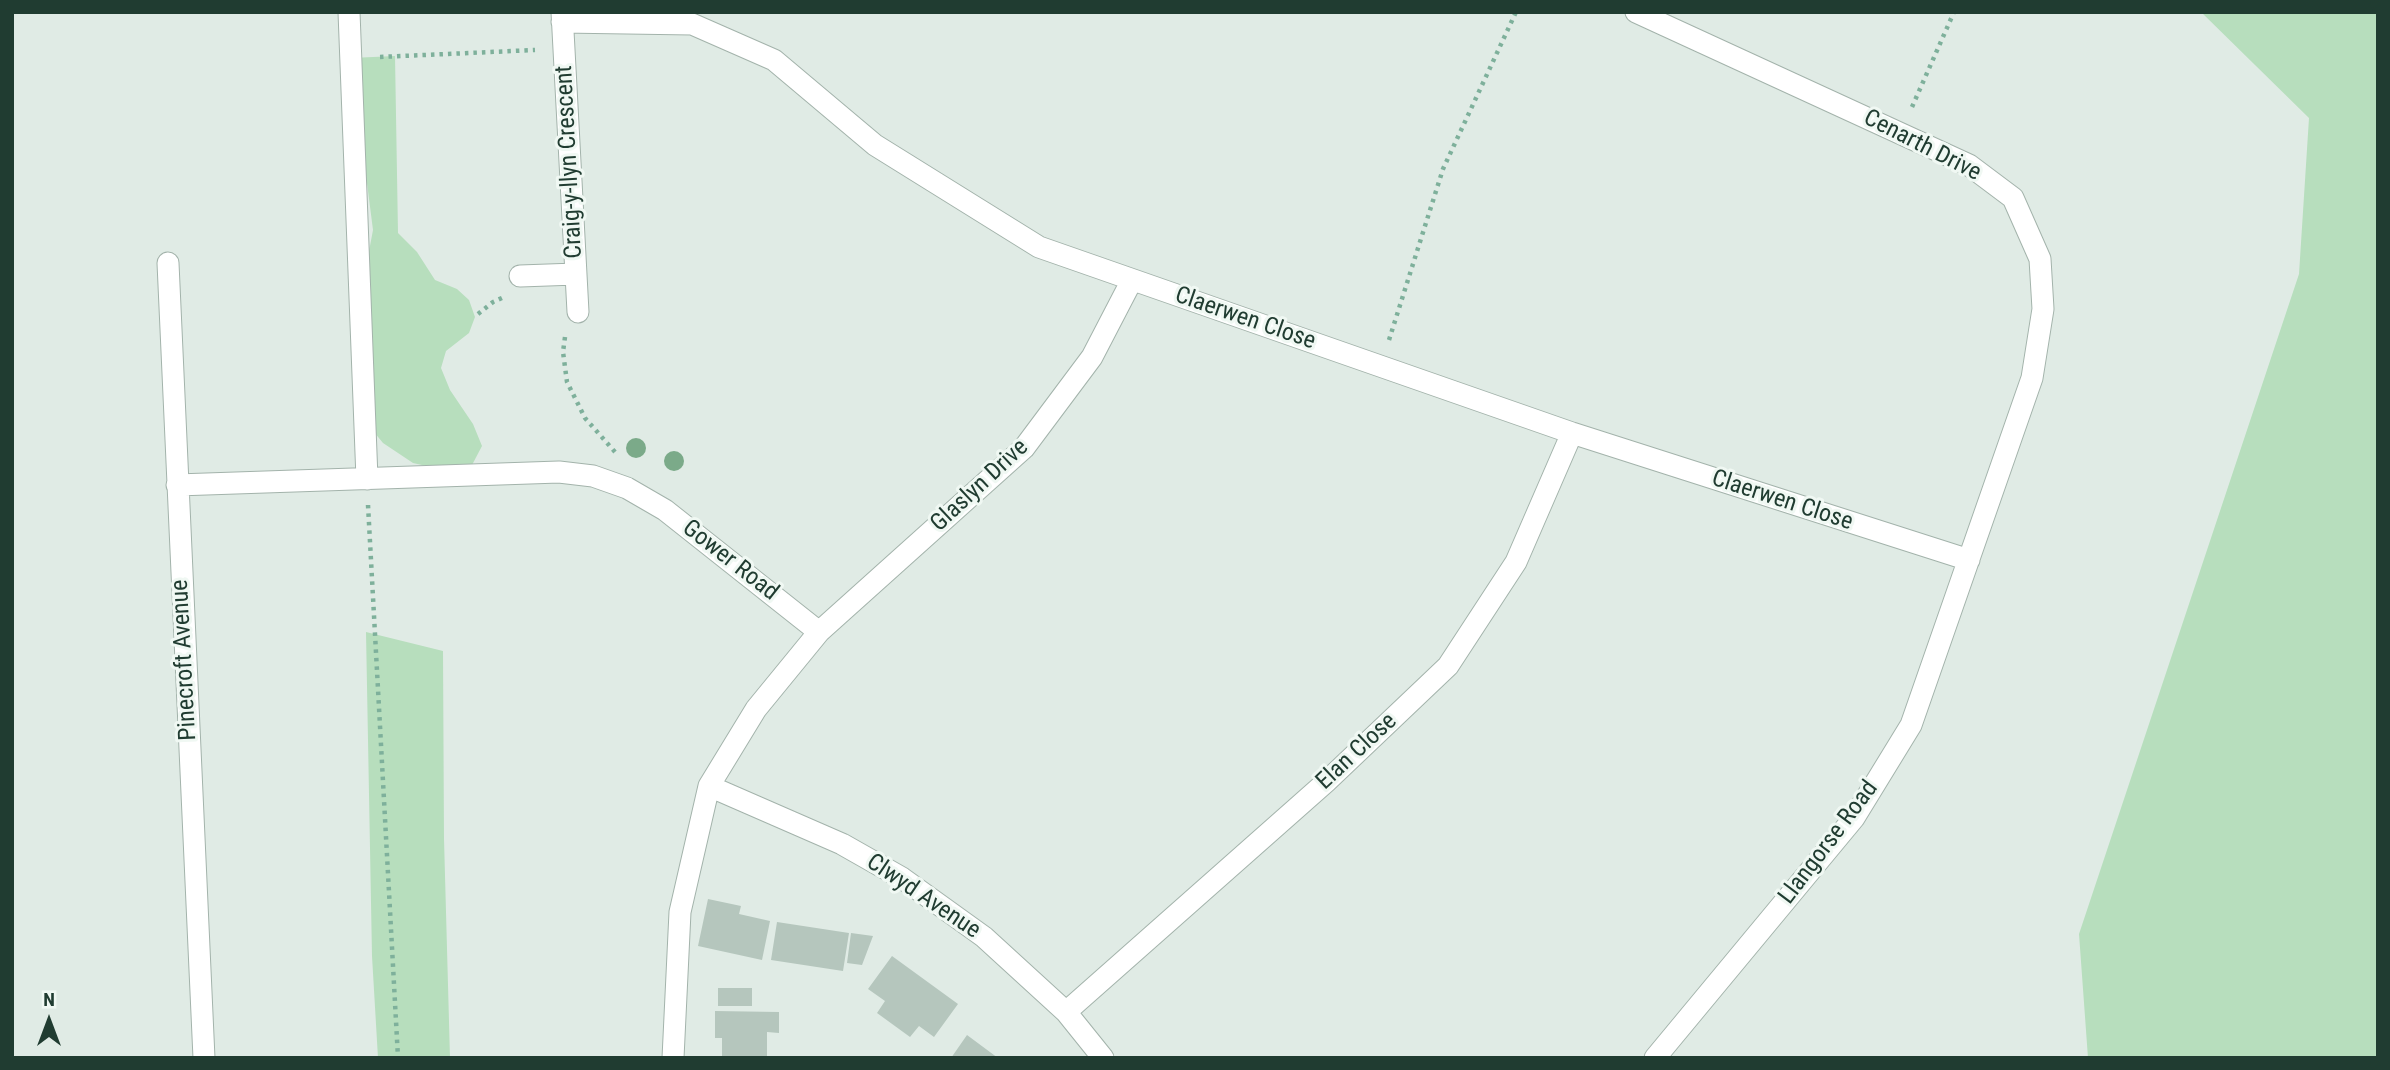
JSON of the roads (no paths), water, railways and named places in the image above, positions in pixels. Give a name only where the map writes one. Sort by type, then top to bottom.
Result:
[{"type":"street","points":[[349,12],[367,480]]},
{"type":"street","name":"Cenarth Drive","points":[[1636,12],[1969,165],[2013,198],[2040,259],[2043,309],[2032,378],[1969,560]]},
{"type":"street","name":"Craig-y-llyn Crescent","points":[[562,17],[578,312]]},
{"type":"street","name":"Claerwen Close","points":[[562,17],[692,24],[774,60],[875,145],[1039,247],[1572,433],[1969,560]]},
{"type":"street","name":"Pinecroft Avenue","points":[[168,263],[204,1058]]},
{"type":"street","points":[[520,275],[576,274]]},
{"type":"street","name":"Glaslyn Drive","points":[[819,632],[1024,448],[1092,357],[1132,280]]},
{"type":"street","name":"Elan Close","points":[[1066,1012],[1326,782],[1448,666],[1516,562],[1572,433]]},
{"type":"street","name":"Gower Road","points":[[177,485],[559,472],[593,476],[627,488],[665,510],[819,632]]},
{"type":"street","name":"Llangorse Road","points":[[1658,1057],[1854,818],[1911,725],[1969,560]]},
{"type":"street","points":[[673,1058],[680,912],[709,786],[756,709],[819,632]]},
{"type":"street","name":"Clwyd Avenue","points":[[709,786],[842,844],[902,878],[984,937],[1066,1012],[1103,1058]]}]
